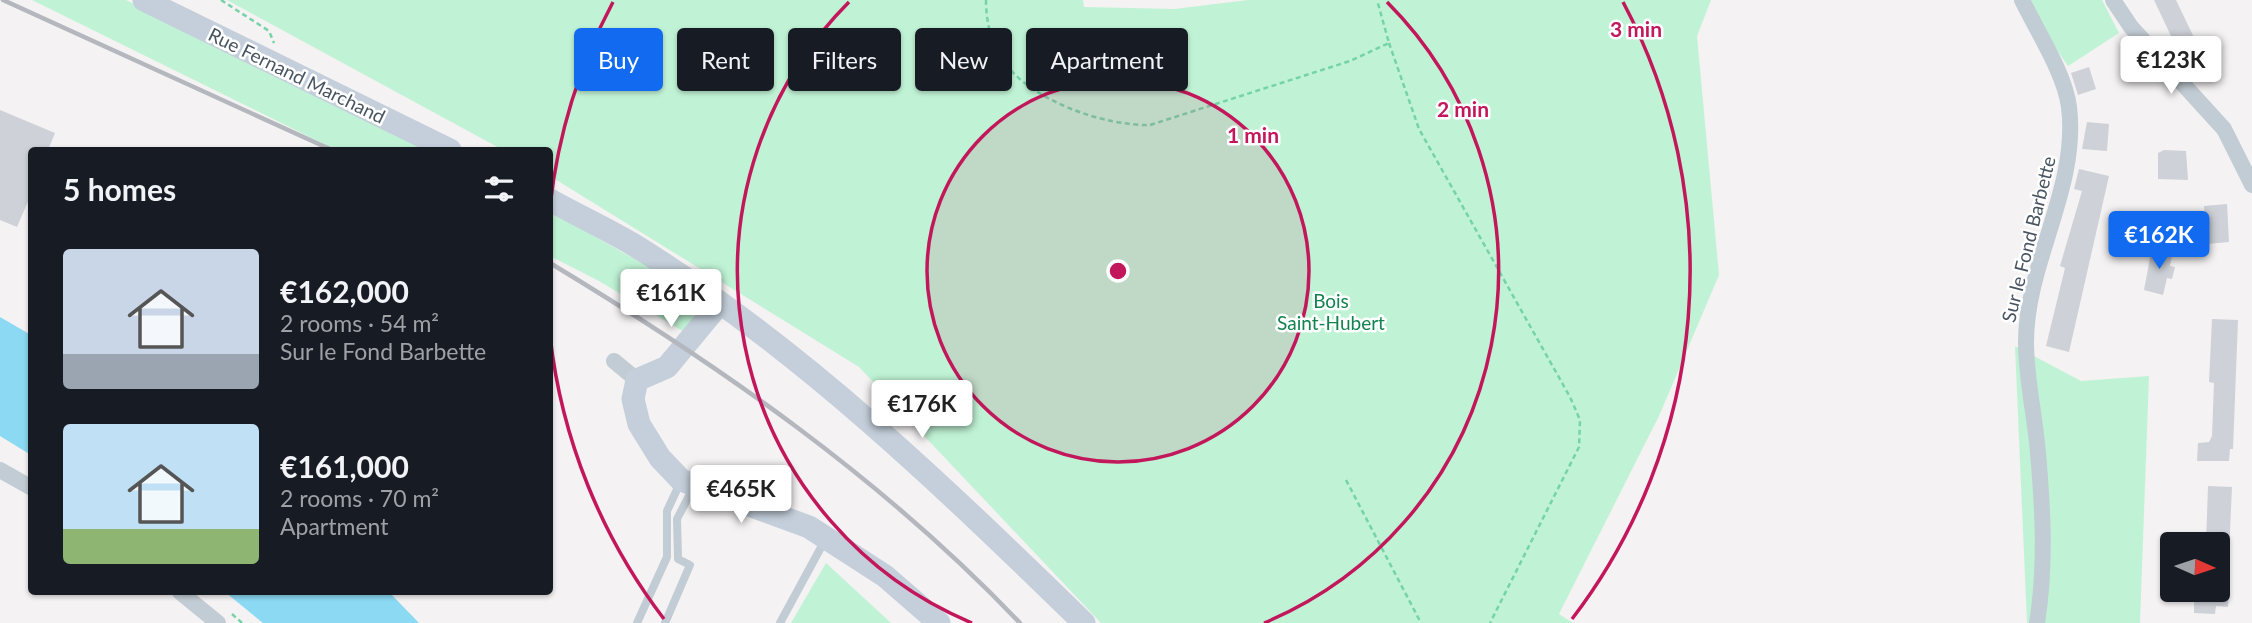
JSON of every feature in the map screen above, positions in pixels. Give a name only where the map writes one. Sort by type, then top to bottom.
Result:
[{"type":"street","name":"Rue Fernand Marchand","points":[[144,0],[444,147]]},
{"type":"street","name":"Sur le Fond Barbette","points":[[2022,0],[2053,62],[2069,105],[2071,150],[2034,290],[2026,338],[2027,383],[2038,450],[2043,525],[2042,589],[2037,623]]},
{"type":"street","points":[[2113,0],[2131,27],[2224,129],[2252,185]]},
{"type":"street","points":[[553,202],[633,244],[720,303],[830,390],[951,494],[1084,623]]},
{"type":"street","points":[[637,380],[667,368],[720,303]]},
{"type":"street","points":[[614,361],[637,380]]},
{"type":"street","points":[[637,380],[633,399],[639,424],[660,458],[688,482],[809,527],[885,576],[939,623]]},
{"type":"street","points":[[0,470],[28,486]]},
{"type":"street","points":[[184,595],[218,623]]},
{"type":"lane","points":[[637,623],[667,557],[667,511],[688,482]]},
{"type":"lane","points":[[665,623],[690,565],[678,559],[677,519],[688,482]]},
{"type":"lane","points":[[780,623],[826,537]]},
{"type":"path","points":[[221,0],[269,31],[287,70]]},
{"type":"path","points":[[986,0],[993,42],[1015,75],[1046,97],[1103,120],[1126,126],[1150,125],[1350,61],[1389,43]]},
{"type":"path","points":[[1377,0],[1419,129],[1570,397],[1580,420],[1579,447],[1490,623]]},
{"type":"path","points":[[1346,480],[1421,623]]},
{"type":"green space","points":[[32,0],[126,0],[430,147],[330,147]]},
{"type":"green space","name":"Bois Saint-Hubert","points":[[227,0],[1083,0],[1084,7],[1174,9],[1248,0],[1711,0],[1697,36],[1719,275],[1659,416],[1559,614],[1573,623],[1101,623],[859,367],[553,178],[553,147],[497,147]]},
{"type":"green space","points":[[2027,0],[2102,0],[2119,33],[2068,66],[2033,15]]},
{"type":"green space","points":[[553,213],[694,293],[696,308],[689,335],[599,281],[553,258]]},
{"type":"green space","points":[[2015,346],[2081,381],[2149,376],[2140,623],[2027,623]]},
{"type":"green space","points":[[826,563],[891,623],[791,623]]},
{"type":"water","points":[[0,317],[28,333],[28,453],[0,436]]},
{"type":"water","points":[[229,595],[392,595],[419,623],[263,623]]},
{"type":"building","points":[[2154,0],[2176,0],[2199,48],[2181,57]]},
{"type":"building","points":[[2089,67],[2096,89],[2078,95],[2071,73]]},
{"type":"building","points":[[0,110],[55,133],[49,147],[28,147],[28,201],[17,227],[0,220]]},
{"type":"building","points":[[2087,122],[2109,124],[2107,151],[2082,149]]},
{"type":"building","points":[[2164,150],[2186,151],[2188,180],[2158,179],[2158,153]]},
{"type":"building","points":[[2079,169],[2109,176],[2069,352],[2046,346],[2065,268],[2060,266],[2082,191],[2074,189]]},
{"type":"building","points":[[2227,204],[2229,242],[2207,244],[2204,206]]},
{"type":"building","points":[[2160,248],[2173,250],[2170,266],[2175,267],[2172,279],[2167,278],[2163,295],[2144,290],[2151,253],[2159,253]]},
{"type":"building","points":[[2212,319],[2238,320],[2233,449],[2230,449],[2229,461],[2197,461],[2198,443],[2209,442],[2212,436],[2214,383],[2209,382]]},
{"type":"building","points":[[2208,486],[2232,487],[2230,532],[2206,532]]},
{"type":"building","points":[[2194,602],[2228,602],[2228,607],[2216,606],[2215,614],[2194,613]]},
{"type":"railway","points":[[3,0],[325,147]]},
{"type":"railway","points":[[553,265],[675,342],[797,427],[913,520],[1020,623]]}]
